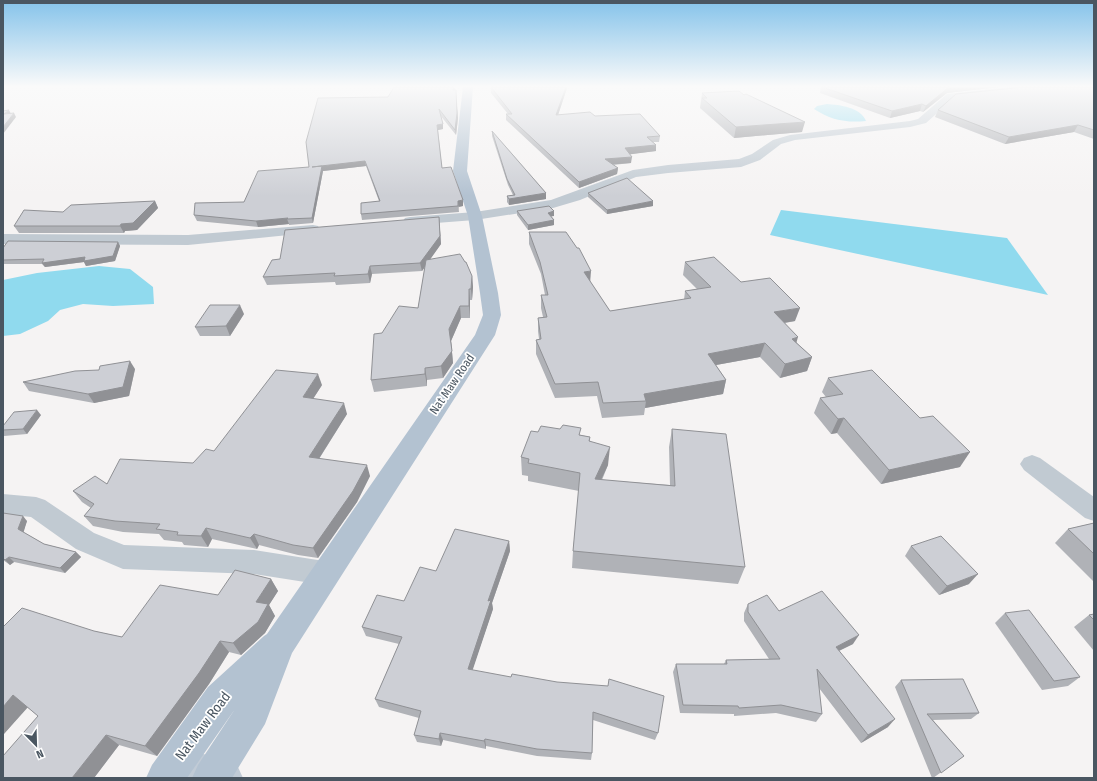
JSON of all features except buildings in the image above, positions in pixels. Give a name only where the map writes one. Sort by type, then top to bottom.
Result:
[{"type":"main road","name":"Nat Maw Road","points":[[215,777],[253,712],[279,644],[324,573],[485,335],[492,315],[475,216],[460,171],[465,123]]},
{"type":"main road","name":"Nat Maw Road","points":[[169,772],[220,699],[279,644]]},
{"type":"main road","points":[[169,772],[215,777]]},
{"type":"street","points":[[398,222],[475,216],[552,204],[575,198],[633,174],[668,169],[740,163],[756,157],[777,142],[794,137],[912,123]]},
{"type":"street","points":[[3,239],[188,240],[329,228]]},
{"type":"street","points":[[1032,464],[1094,511]]},
{"type":"street","points":[[3,504],[36,508],[85,541],[123,557],[254,562],[324,573]]},
{"type":"water","points":[[781,210],[1007,238],[1048,295],[770,235]]},
{"type":"water","points":[[99,266],[130,269],[153,287],[154,304],[113,306],[83,304],[60,310],[48,321],[20,334],[3,336],[3,280],[37,273]]}]
